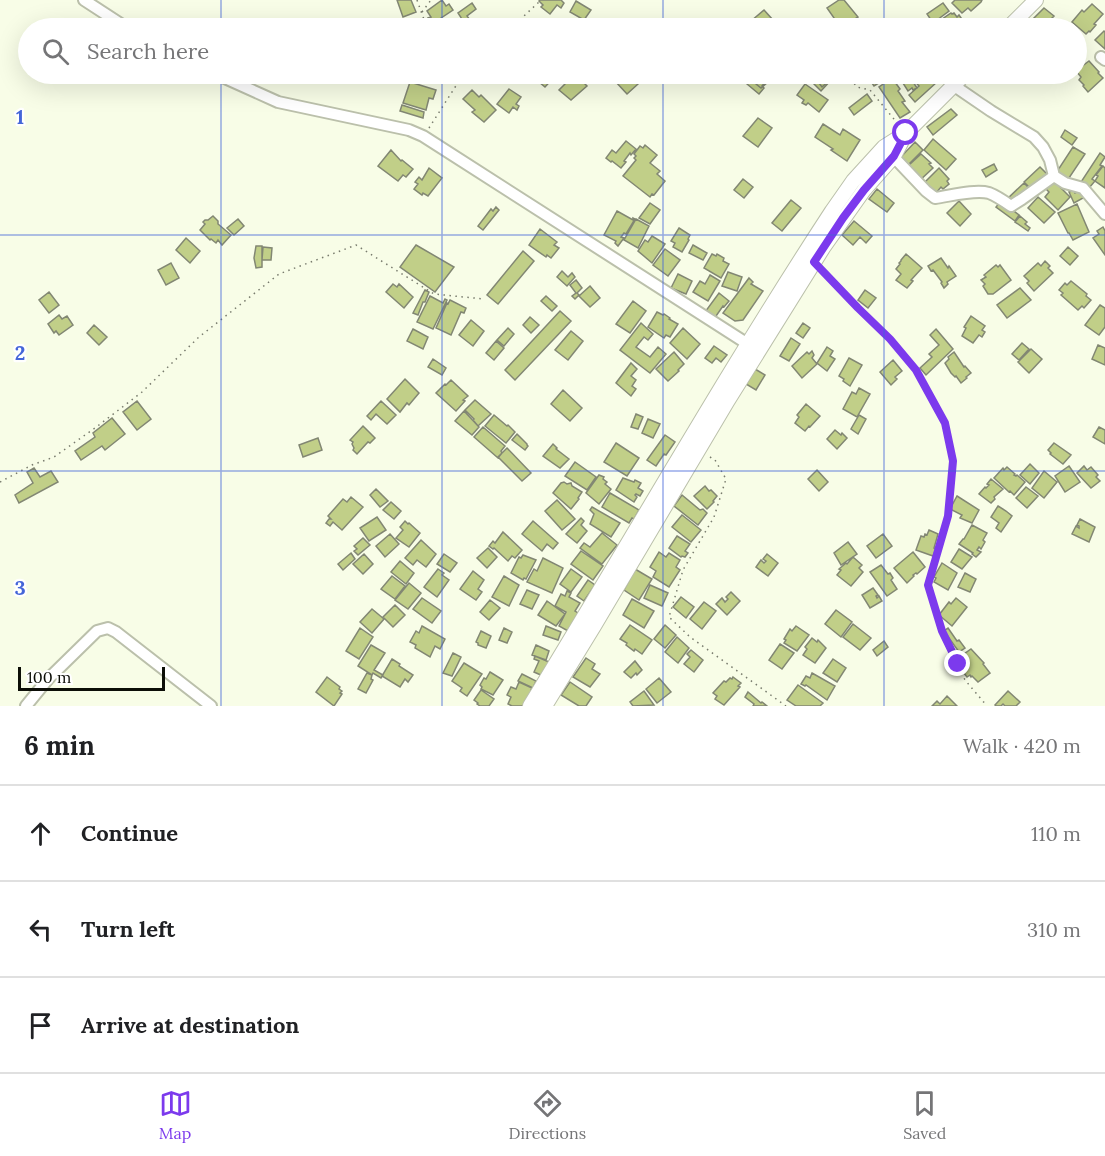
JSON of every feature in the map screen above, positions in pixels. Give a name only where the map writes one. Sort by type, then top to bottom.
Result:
[{"type":"main road","points":[[1018,18],[1036,0]]},
{"type":"main road","points":[[530,706],[715,396],[753,348],[889,152],[953,85]]},
{"type":"main road","points":[[546,706],[699,450],[753,348],[832,211],[854,181],[889,152]]},
{"type":"street","points":[[84,0],[112,18]]},
{"type":"street","points":[[238,84],[278,102],[409,130],[423,136],[753,348]]},
{"type":"street","points":[[953,85],[1034,137],[1047,153],[1054,176],[1065,183],[1083,188],[1105,214]]},
{"type":"street","points":[[889,152],[935,198],[976,192],[988,193],[1011,206],[1054,176]]},
{"type":"street","points":[[26,706],[48,679],[97,631],[108,628],[211,706]]},
{"type":"path","points":[[417,0],[424,18]]},
{"type":"path","points":[[422,13],[431,0]]},
{"type":"path","points":[[522,18],[539,2]]},
{"type":"path","points":[[423,136],[457,84]]},
{"type":"path","points":[[855,84],[857,87],[870,90],[906,133]]},
{"type":"path","points":[[0,482],[32,465],[54,457],[95,428],[142,392],[199,337],[279,273],[356,245],[434,294],[484,299]]},
{"type":"path","points":[[814,262],[890,339],[916,370],[945,423],[953,461],[948,516],[928,585],[942,631],[965,680],[987,706]]},
{"type":"path","points":[[699,450],[715,460],[726,479],[714,517],[683,570],[669,617],[690,637],[786,706]]},
{"type":"building","points":[[397,0],[411,0],[416,12],[403,17]]},
{"type":"building","points":[[442,0],[453,10],[441,18],[428,18],[431,17],[427,11]]},
{"type":"building","points":[[540,0],[561,0],[564,3],[561,8],[557,5],[550,14],[541,7],[543,5]]},
{"type":"building","points":[[839,0],[844,0],[858,17],[834,18],[827,8]]},
{"type":"building","points":[[955,0],[982,0],[971,11],[968,8],[962,13],[952,3]]},
{"type":"building","points":[[576,1],[591,10],[585,18],[570,12]]},
{"type":"building","points":[[472,3],[476,9],[467,16],[468,18],[461,18],[458,13]]},
{"type":"building","points":[[943,3],[949,11],[940,18],[930,18],[927,14]]},
{"type":"building","points":[[1092,4],[1103,14],[1087,33],[1087,18],[1075,18],[1082,10],[1084,12]]},
{"type":"building","points":[[1044,8],[1054,16],[1052,18],[1034,18]]},
{"type":"building","points":[[764,10],[771,18],[755,18]]},
{"type":"building","points":[[954,13],[961,18],[944,18]]},
{"type":"building","points":[[1105,32],[1105,49],[1095,40]]},
{"type":"building","points":[[1089,61],[1103,78],[1088,92],[1083,86],[1087,84],[1087,62]]},
{"type":"building","points":[[409,84],[436,90],[433,99],[429,98],[426,110],[403,103]]},
{"type":"building","points":[[565,84],[585,84],[587,86],[571,100],[559,90]]},
{"type":"building","points":[[618,84],[638,84],[627,94]]},
{"type":"building","points":[[747,84],[764,84],[762,86],[764,88],[759,94]]},
{"type":"building","points":[[805,84],[828,100],[819,112],[808,103],[806,105],[802,103],[804,100],[797,95]]},
{"type":"building","points":[[814,84],[827,84],[821,91]]},
{"type":"building","points":[[883,84],[896,84],[905,101],[902,102],[910,112],[900,118],[879,87]]},
{"type":"building","points":[[904,84],[914,84],[917,88],[908,91]]},
{"type":"building","points":[[917,84],[935,84],[915,102],[909,95],[919,86]]},
{"type":"building","points":[[509,89],[521,97],[516,104],[519,106],[517,110],[513,107],[509,113],[497,104]]},
{"type":"building","points":[[472,90],[479,97],[481,95],[496,110],[484,122],[472,112],[475,110],[463,99]]},
{"type":"building","points":[[867,94],[872,101],[854,115],[849,108]]},
{"type":"building","points":[[402,105],[424,112],[423,118],[400,111]]},
{"type":"building","points":[[951,109],[957,115],[933,135],[927,127]]},
{"type":"building","points":[[758,118],[772,128],[758,147],[743,136]]},
{"type":"building","points":[[823,124],[840,135],[843,129],[860,140],[847,161],[815,137]]},
{"type":"building","points":[[1065,130],[1077,138],[1072,145],[1061,137]]},
{"type":"building","points":[[933,139],[956,159],[946,170],[924,150]]},
{"type":"building","points":[[626,141],[636,149],[631,155],[630,153],[621,168],[606,158],[612,150],[616,153]]},
{"type":"building","points":[[915,142],[923,150],[907,166],[898,160]]},
{"type":"building","points":[[645,145],[657,155],[650,163],[660,171],[657,174],[665,181],[650,197],[623,176],[636,160],[634,154],[640,146],[643,148]]},
{"type":"building","points":[[1073,147],[1085,154],[1067,181],[1056,173]]},
{"type":"building","points":[[391,150],[413,169],[406,177],[403,175],[398,181],[378,166]]},
{"type":"building","points":[[1100,153],[1105,157],[1100,165],[1102,166],[1092,179],[1095,181],[1089,188],[1081,182]]},
{"type":"building","points":[[921,154],[933,168],[918,182],[908,166]]},
{"type":"building","points":[[994,164],[997,170],[986,177],[982,170]]},
{"type":"building","points":[[1103,166],[1105,168],[1105,188],[1095,181],[1098,176],[1096,175]]},
{"type":"building","points":[[1040,167],[1047,174],[1030,188],[1024,182]]},
{"type":"building","points":[[429,168],[442,178],[428,196],[414,189],[418,184],[415,182],[419,177],[422,180]]},
{"type":"building","points":[[939,168],[949,179],[947,181],[949,184],[943,189],[941,187],[936,193],[925,182]]},
{"type":"building","points":[[743,179],[753,187],[744,198],[734,190]]},
{"type":"building","points":[[1053,180],[1070,197],[1058,210],[1045,197],[1049,192],[1045,188]]},
{"type":"building","points":[[1024,183],[1029,188],[1011,204],[1007,199]]},
{"type":"building","points":[[877,189],[894,203],[887,212],[869,199]]},
{"type":"building","points":[[1074,190],[1075,193],[1081,190],[1085,197],[1074,203],[1069,192]]},
{"type":"building","points":[[1038,197],[1055,212],[1044,223],[1028,208]]},
{"type":"building","points":[[791,200],[801,208],[782,231],[772,223]]},
{"type":"building","points":[[959,201],[971,214],[960,226],[947,213]]},
{"type":"building","points":[[1001,201],[1019,215],[1015,221],[996,207]]},
{"type":"building","points":[[650,203],[660,210],[650,224],[639,218]]},
{"type":"building","points":[[1077,204],[1089,232],[1073,240],[1058,213]]},
{"type":"building","points":[[496,207],[499,210],[483,230],[478,226],[491,209],[493,211]]},
{"type":"building","points":[[617,211],[635,219],[626,234],[624,233],[621,237],[624,238],[618,246],[616,241],[604,235]]},
{"type":"building","points":[[213,216],[218,224],[231,235],[222,245],[218,240],[216,243],[210,240],[200,230],[205,224],[203,222]]},
{"type":"building","points":[[1020,216],[1027,222],[1025,224],[1030,228],[1028,231],[1015,222]]},
{"type":"building","points":[[238,219],[244,226],[234,235],[227,228]]},
{"type":"building","points":[[636,219],[649,226],[638,248],[624,240]]},
{"type":"building","points":[[854,221],[872,236],[866,243],[860,237],[853,245],[842,235]]},
{"type":"building","points":[[1103,227],[1105,231],[1105,255],[1093,238]]},
{"type":"building","points":[[679,228],[690,235],[682,252],[673,247],[675,243],[671,241]]},
{"type":"building","points":[[540,229],[557,242],[554,245],[559,248],[551,258],[529,245]]},
{"type":"building","points":[[652,236],[665,244],[652,263],[638,251],[645,240],[648,242]]},
{"type":"building","points":[[186,238],[200,251],[190,263],[176,250]]},
{"type":"building","points":[[416,245],[454,267],[435,292],[400,267]]},
{"type":"building","points":[[693,245],[707,253],[703,260],[689,253]]},
{"type":"building","points":[[256,246],[262,246],[262,267],[256,268],[254,258]]},
{"type":"building","points":[[263,247],[272,248],[271,260],[262,260]]},
{"type":"building","points":[[1068,247],[1078,256],[1070,265],[1060,256]]},
{"type":"building","points":[[665,249],[680,260],[668,276],[653,265]]},
{"type":"building","points":[[523,251],[534,261],[498,304],[487,295]]},
{"type":"building","points":[[712,254],[724,258],[723,261],[729,264],[721,278],[704,268]]},
{"type":"building","points":[[906,254],[922,268],[907,288],[896,280],[901,274],[896,269]]},
{"type":"building","points":[[941,258],[956,276],[947,282],[944,288],[942,282],[928,266]]},
{"type":"building","points":[[1045,261],[1053,273],[1034,291],[1024,276],[1038,263],[1041,266]]},
{"type":"building","points":[[171,263],[179,278],[166,285],[158,270]]},
{"type":"building","points":[[996,265],[998,267],[1000,265],[1011,280],[993,294],[988,294],[981,280]]},
{"type":"building","points":[[562,271],[568,277],[572,273],[575,277],[567,286],[557,277]]},
{"type":"building","points":[[728,272],[742,277],[737,291],[722,286]]},
{"type":"building","points":[[678,274],[692,281],[686,294],[671,288]]},
{"type":"building","points":[[710,275],[720,281],[708,301],[693,292],[700,281],[705,284]]},
{"type":"building","points":[[749,278],[753,282],[751,284],[763,291],[743,320],[735,321],[723,313]]},
{"type":"building","points":[[576,280],[582,288],[575,299],[572,296],[576,293],[570,285]]},
{"type":"building","points":[[1071,281],[1091,300],[1084,308],[1082,306],[1078,310],[1061,295],[1063,293],[1059,290],[1065,283],[1067,285]]},
{"type":"building","points":[[393,284],[397,287],[399,284],[413,297],[404,308],[386,292]]},
{"type":"building","points":[[590,286],[600,298],[590,307],[579,296]]},
{"type":"building","points":[[1020,288],[1031,300],[1007,318],[997,305]]},
{"type":"building","points":[[425,290],[429,292],[418,315],[413,313]]},
{"type":"building","points":[[865,290],[876,298],[868,308],[858,300]]},
{"type":"building","points":[[49,292],[59,305],[49,313],[39,300]]},
{"type":"building","points":[[719,293],[729,301],[714,319],[705,312]]},
{"type":"building","points":[[430,296],[443,303],[445,299],[447,300],[433,329],[417,322]]},
{"type":"building","points":[[546,296],[557,306],[552,311],[541,301]]},
{"type":"building","points":[[450,300],[466,308],[464,313],[461,312],[451,335],[436,328]]},
{"type":"building","points":[[633,301],[646,311],[630,333],[616,324]]},
{"type":"building","points":[[1100,305],[1105,308],[1105,327],[1099,335],[1085,325]]},
{"type":"building","points":[[560,311],[571,321],[515,380],[505,370]]},
{"type":"building","points":[[657,312],[678,324],[670,337],[666,335],[664,338],[648,327]]},
{"type":"building","points":[[59,315],[62,319],[67,316],[73,325],[59,335],[56,331],[54,333],[48,324]]},
{"type":"building","points":[[971,316],[985,326],[982,330],[985,332],[982,337],[979,335],[973,343],[962,336],[966,328],[964,327]]},
{"type":"building","points":[[530,317],[539,325],[531,333],[523,325]]},
{"type":"building","points":[[471,320],[484,331],[473,346],[459,335]]},
{"type":"building","points":[[641,323],[653,334],[648,340],[644,337],[636,347],[650,357],[658,347],[666,354],[650,373],[620,350]]},
{"type":"building","points":[[803,323],[810,328],[803,338],[796,333]]},
{"type":"building","points":[[94,325],[107,337],[99,345],[87,333]]},
{"type":"building","points":[[508,328],[514,334],[504,346],[497,340]]},
{"type":"building","points":[[683,328],[700,344],[687,359],[670,343]]},
{"type":"building","points":[[413,329],[428,337],[423,349],[407,341]]},
{"type":"building","points":[[936,329],[953,349],[926,375],[920,368],[932,357],[929,354],[939,345],[930,335]]},
{"type":"building","points":[[571,331],[583,341],[568,360],[555,350]]},
{"type":"building","points":[[791,338],[800,344],[789,361],[780,356]]},
{"type":"building","points":[[496,341],[504,348],[494,360],[486,353]]},
{"type":"building","points":[[1022,343],[1029,349],[1019,360],[1012,354]]},
{"type":"building","points":[[1098,345],[1105,348],[1105,365],[1092,359]]},
{"type":"building","points":[[714,346],[727,355],[721,362],[716,358],[712,363],[705,358]]},
{"type":"building","points":[[827,347],[833,351],[830,356],[835,359],[827,371],[817,363]]},
{"type":"building","points":[[1031,349],[1042,359],[1029,373],[1018,362]]},
{"type":"building","points":[[812,351],[814,355],[812,358],[817,364],[802,378],[792,366],[807,352],[809,354]]},
{"type":"building","points":[[674,352],[684,364],[668,381],[656,369]]},
{"type":"building","points":[[954,352],[971,373],[961,383],[945,363]]},
{"type":"building","points":[[849,358],[862,365],[850,386],[839,376]]},
{"type":"building","points":[[433,359],[446,368],[442,375],[428,367]]},
{"type":"building","points":[[893,360],[902,371],[891,385],[880,372]]},
{"type":"building","points":[[631,363],[637,369],[631,376],[636,380],[632,386],[636,389],[631,396],[616,383]]},
{"type":"building","points":[[755,369],[765,375],[756,390],[746,384]]},
{"type":"building","points":[[405,379],[419,393],[400,412],[387,399]]},
{"type":"building","points":[[451,380],[468,396],[456,411],[436,393]]},
{"type":"building","points":[[859,388],[870,394],[857,417],[843,409],[852,392],[856,394]]},
{"type":"building","points":[[563,390],[582,408],[570,421],[551,404]]},
{"type":"building","points":[[475,400],[491,414],[478,426],[465,410]]},
{"type":"building","points":[[137,401],[151,419],[137,430],[123,412]]},
{"type":"building","points":[[381,401],[396,415],[387,424],[376,414],[371,420],[367,416]]},
{"type":"building","points":[[806,404],[820,416],[805,431],[795,423],[799,417],[797,415]]},
{"type":"building","points":[[464,411],[479,427],[472,435],[455,421]]},
{"type":"building","points":[[636,414],[643,417],[638,429],[631,427]]},
{"type":"building","points":[[494,415],[515,432],[506,443],[485,426]]},
{"type":"building","points":[[859,415],[866,419],[858,434],[851,429]]},
{"type":"building","points":[[112,418],[125,434],[105,450],[102,446],[81,460],[75,451],[95,437],[93,433]]},
{"type":"building","points":[[648,419],[660,424],[653,438],[642,433]]},
{"type":"building","points":[[363,426],[375,438],[357,454],[350,440]]},
{"type":"building","points":[[483,427],[505,446],[498,458],[474,437]]},
{"type":"building","points":[[1099,427],[1105,430],[1105,444],[1093,437]]},
{"type":"building","points":[[835,430],[847,438],[837,449],[827,439]]},
{"type":"building","points":[[517,434],[528,446],[525,450],[512,440]]},
{"type":"building","points":[[665,435],[675,442],[656,466],[647,460]]},
{"type":"building","points":[[318,438],[322,450],[303,457],[299,445]]},
{"type":"building","points":[[616,443],[639,458],[627,476],[604,462]]},
{"type":"building","points":[[1054,443],[1071,455],[1063,464],[1048,450]]},
{"type":"building","points":[[553,444],[569,459],[560,468],[543,456]]},
{"type":"building","points":[[507,448],[531,473],[522,481],[498,457]]},
{"type":"building","points":[[575,462],[596,477],[587,490],[565,476]]},
{"type":"building","points":[[1030,464],[1039,473],[1030,484],[1020,475]]},
{"type":"building","points":[[1069,466],[1080,482],[1065,492],[1055,476]]},
{"type":"building","points":[[1084,466],[1087,470],[1091,467],[1100,481],[1091,488],[1077,473]]},
{"type":"building","points":[[1007,467],[1025,482],[1014,495],[994,478],[1003,468],[1004,470]]},
{"type":"building","points":[[34,468],[40,477],[51,471],[58,482],[19,503],[15,495],[33,483],[27,472]]},
{"type":"building","points":[[817,470],[828,482],[819,491],[808,479]]},
{"type":"building","points":[[1044,471],[1057,482],[1044,498],[1032,488]]},
{"type":"building","points":[[599,475],[604,477],[603,479],[607,482],[605,484],[611,489],[599,504],[586,493]]},
{"type":"building","points":[[623,478],[641,483],[638,488],[643,491],[640,496],[635,495],[637,497],[634,502],[616,490]]},
{"type":"building","points":[[991,479],[1003,489],[991,503],[979,494],[989,485],[987,484]]},
{"type":"building","points":[[564,482],[571,483],[582,492],[571,509],[553,493]]},
{"type":"building","points":[[705,486],[717,496],[707,509],[694,496]]},
{"type":"building","points":[[1026,487],[1038,496],[1027,508],[1016,498]]},
{"type":"building","points":[[376,489],[388,501],[380,507],[370,495]]},
{"type":"building","points":[[610,493],[639,510],[629,523],[602,507]]},
{"type":"building","points":[[682,495],[707,513],[698,525],[674,506]]},
{"type":"building","points":[[957,496],[979,510],[972,523],[960,518],[962,515],[950,509]]},
{"type":"building","points":[[351,497],[363,507],[342,530],[333,522],[330,526],[326,523],[331,519],[328,516],[343,499],[347,502]]},
{"type":"building","points":[[557,500],[575,519],[562,530],[545,511]]},
{"type":"building","points":[[391,502],[401,511],[394,519],[383,510]]},
{"type":"building","points":[[998,506],[1012,516],[1001,532],[996,528],[999,523],[991,517]]},
{"type":"building","points":[[592,507],[620,523],[611,537],[590,524],[594,514],[590,510]]},
{"type":"building","points":[[682,515],[701,530],[691,542],[672,527]]},
{"type":"building","points":[[377,517],[386,530],[369,541],[360,528]]},
{"type":"building","points":[[581,518],[584,521],[581,525],[587,531],[577,543],[566,534]]},
{"type":"building","points":[[1080,519],[1095,527],[1089,542],[1072,534],[1076,526],[1079,528],[1077,525]]},
{"type":"building","points":[[405,521],[420,533],[409,547],[396,538],[403,530],[400,527]]},
{"type":"building","points":[[533,521],[558,543],[553,549],[547,544],[542,551],[522,534]]},
{"type":"building","points":[[972,525],[987,533],[981,549],[979,547],[977,550],[981,552],[976,557],[959,544]]},
{"type":"building","points":[[929,530],[938,534],[933,556],[916,550],[921,536],[927,535]]},
{"type":"building","points":[[503,532],[522,550],[515,558],[512,556],[508,561],[489,546],[493,541],[495,543]]},
{"type":"building","points":[[602,533],[617,545],[602,564],[580,548],[584,543],[590,547]]},
{"type":"building","points":[[390,534],[399,544],[385,557],[376,546]]},
{"type":"building","points":[[883,534],[892,546],[876,558],[867,546]]},
{"type":"building","points":[[677,536],[690,544],[685,551],[688,553],[685,557],[681,557],[669,548]]},
{"type":"building","points":[[363,538],[370,545],[358,555],[354,551],[357,549],[354,546]]},
{"type":"building","points":[[421,540],[436,554],[426,567],[417,560],[413,565],[405,558]]},
{"type":"building","points":[[848,542],[857,554],[841,565],[834,553]]},
{"type":"building","points":[[488,548],[497,557],[487,568],[477,558]]},
{"type":"building","points":[[959,549],[972,557],[962,569],[951,562]]},
{"type":"building","points":[[581,551],[603,566],[593,580],[571,564]]},
{"type":"building","points":[[659,552],[666,557],[669,553],[680,560],[676,567],[680,570],[669,587],[653,577],[656,571],[650,567]]},
{"type":"building","points":[[913,552],[925,567],[913,575],[907,583],[894,568]]},
{"type":"building","points":[[351,553],[355,559],[343,570],[338,564]]},
{"type":"building","points":[[364,554],[373,564],[363,574],[353,564]]},
{"type":"building","points":[[444,554],[457,563],[450,572],[437,564]]},
{"type":"building","points":[[767,554],[778,563],[768,576],[756,567],[761,560],[764,563],[766,561],[763,559]]},
{"type":"building","points":[[523,555],[536,560],[526,579],[523,580],[511,573],[519,557]]},
{"type":"building","points":[[853,557],[862,565],[859,568],[863,572],[851,586],[837,575],[841,570],[839,569]]},
{"type":"building","points":[[543,558],[563,568],[552,593],[527,582],[534,569],[537,571]]},
{"type":"building","points":[[400,561],[414,573],[406,584],[391,572]]},
{"type":"building","points":[[942,563],[957,573],[948,590],[934,582],[936,578],[934,577]]},
{"type":"building","points":[[881,565],[888,574],[890,573],[893,578],[891,580],[897,589],[887,596],[870,572]]},
{"type":"building","points":[[438,569],[449,580],[437,597],[424,587]]},
{"type":"building","points":[[571,569],[582,577],[571,592],[560,584]]},
{"type":"building","points":[[635,569],[652,579],[639,600],[624,590]]},
{"type":"building","points":[[473,571],[484,580],[478,589],[482,592],[476,600],[460,589]]},
{"type":"building","points":[[965,573],[976,579],[970,592],[958,587]]},
{"type":"building","points":[[392,576],[405,586],[395,599],[381,589]]},
{"type":"building","points":[[504,576],[519,585],[509,606],[492,597]]},
{"type":"building","points":[[588,580],[595,585],[584,601],[577,596]]},
{"type":"building","points":[[409,583],[421,593],[408,609],[395,600]]},
{"type":"building","points":[[650,585],[668,593],[662,606],[644,598]]},
{"type":"building","points":[[873,588],[878,595],[877,598],[879,596],[882,601],[870,608],[862,595]]},
{"type":"building","points":[[527,590],[539,595],[532,609],[520,604]]},
{"type":"building","points":[[567,591],[571,593],[569,597],[580,603],[575,611],[578,613],[568,631],[559,626],[566,612],[555,606],[561,594],[565,596]]},
{"type":"building","points":[[731,592],[740,601],[727,615],[716,604],[722,598],[725,602]]},
{"type":"building","points":[[681,597],[694,607],[686,618],[673,607]]},
{"type":"building","points":[[422,598],[441,611],[432,623],[413,609]]},
{"type":"building","points":[[956,598],[967,607],[952,626],[939,615],[949,602],[951,604]]},
{"type":"building","points":[[632,599],[654,611],[644,628],[623,615]]},
{"type":"building","points":[[490,600],[500,608],[489,620],[480,612]]},
{"type":"building","points":[[547,601],[565,614],[556,626],[538,615]]},
{"type":"building","points":[[704,602],[716,611],[702,629],[690,619]]},
{"type":"building","points":[[395,605],[405,615],[393,627],[383,617]]},
{"type":"building","points":[[372,609],[384,619],[372,633],[360,622]]},
{"type":"building","points":[[836,610],[852,622],[841,637],[825,624]]},
{"type":"building","points":[[853,624],[871,638],[860,650],[843,637]]},
{"type":"building","points":[[630,625],[652,640],[642,654],[635,649],[634,651],[620,639]]},
{"type":"building","points":[[665,625],[676,635],[665,648],[654,639]]},
{"type":"building","points":[[422,626],[445,639],[440,649],[435,646],[430,657],[410,642]]},
{"type":"building","points":[[546,626],[561,632],[558,640],[543,635]]},
{"type":"building","points":[[796,626],[809,635],[797,651],[784,643],[790,629],[792,631]]},
{"type":"building","points":[[360,628],[373,637],[359,659],[346,651]]},
{"type":"building","points":[[504,628],[512,632],[507,643],[499,640]]},
{"type":"building","points":[[948,628],[965,648],[959,652],[944,631]]},
{"type":"building","points":[[481,631],[491,636],[486,648],[476,642]]},
{"type":"building","points":[[677,637],[689,648],[678,663],[665,652]]},
{"type":"building","points":[[812,638],[817,642],[818,640],[826,648],[815,663],[803,655],[807,649],[805,647]]},
{"type":"building","points":[[884,641],[888,647],[877,656],[873,650]]},
{"type":"building","points":[[780,644],[794,653],[782,669],[769,660]]},
{"type":"building","points":[[371,645],[385,653],[374,670],[383,675],[381,678],[358,666]]},
{"type":"building","points":[[536,645],[549,651],[546,660],[532,655]]},
{"type":"building","points":[[971,649],[990,673],[978,682],[970,675],[967,677],[963,672],[966,670],[960,661]]},
{"type":"building","points":[[691,650],[703,660],[694,672],[684,664],[690,657],[687,654]]},
{"type":"building","points":[[453,653],[461,657],[452,676],[443,673]]},
{"type":"building","points":[[535,656],[549,662],[543,676],[534,672],[539,661],[534,659]]},
{"type":"building","points":[[586,658],[595,664],[592,669],[600,674],[590,687],[573,677]]},
{"type":"building","points":[[392,659],[413,675],[408,682],[405,679],[400,687],[382,676]]},
{"type":"building","points":[[833,659],[846,668],[837,682],[823,673]]},
{"type":"building","points":[[635,661],[642,670],[631,678],[624,672]]},
{"type":"building","points":[[464,663],[482,674],[467,696],[460,691],[462,688],[452,681]]},
{"type":"building","points":[[490,672],[503,680],[493,695],[481,689],[480,685]]},
{"type":"building","points":[[367,673],[372,675],[373,680],[366,693],[358,689]]},
{"type":"building","points":[[812,673],[835,686],[827,700],[801,684],[806,676],[810,678]]},
{"type":"building","points":[[522,674],[536,681],[533,688],[518,681]]},
{"type":"building","points":[[327,677],[342,691],[334,706],[316,692]]},
{"type":"building","points":[[733,677],[741,683],[738,686],[740,687],[724,705],[715,699],[717,696],[713,693],[724,681]]},
{"type":"building","points":[[659,678],[671,692],[657,703],[646,689]]},
{"type":"building","points":[[519,682],[534,691],[525,706],[512,706],[508,704],[511,697],[507,695],[511,687],[516,689]]},
{"type":"building","points":[[570,682],[592,697],[586,706],[579,706],[561,695]]},
{"type":"building","points":[[798,685],[823,703],[820,706],[796,706],[787,700]]},
{"type":"building","points":[[481,690],[494,699],[489,706],[480,706],[474,700]]},
{"type":"building","points":[[644,691],[654,705],[633,706],[630,702]]},
{"type":"building","points":[[1008,691],[1020,702],[1016,706],[1003,704],[996,706],[995,705]]},
{"type":"building","points":[[748,692],[767,706],[753,706],[754,704],[745,697]]},
{"type":"building","points":[[947,696],[957,706],[932,706],[937,701],[940,704]]},
{"type":"route","points":[[906,133],[894,156],[864,190],[814,262],[890,339],[916,370],[945,423],[953,461],[948,516],[928,585],[942,631],[958,664]]}]
